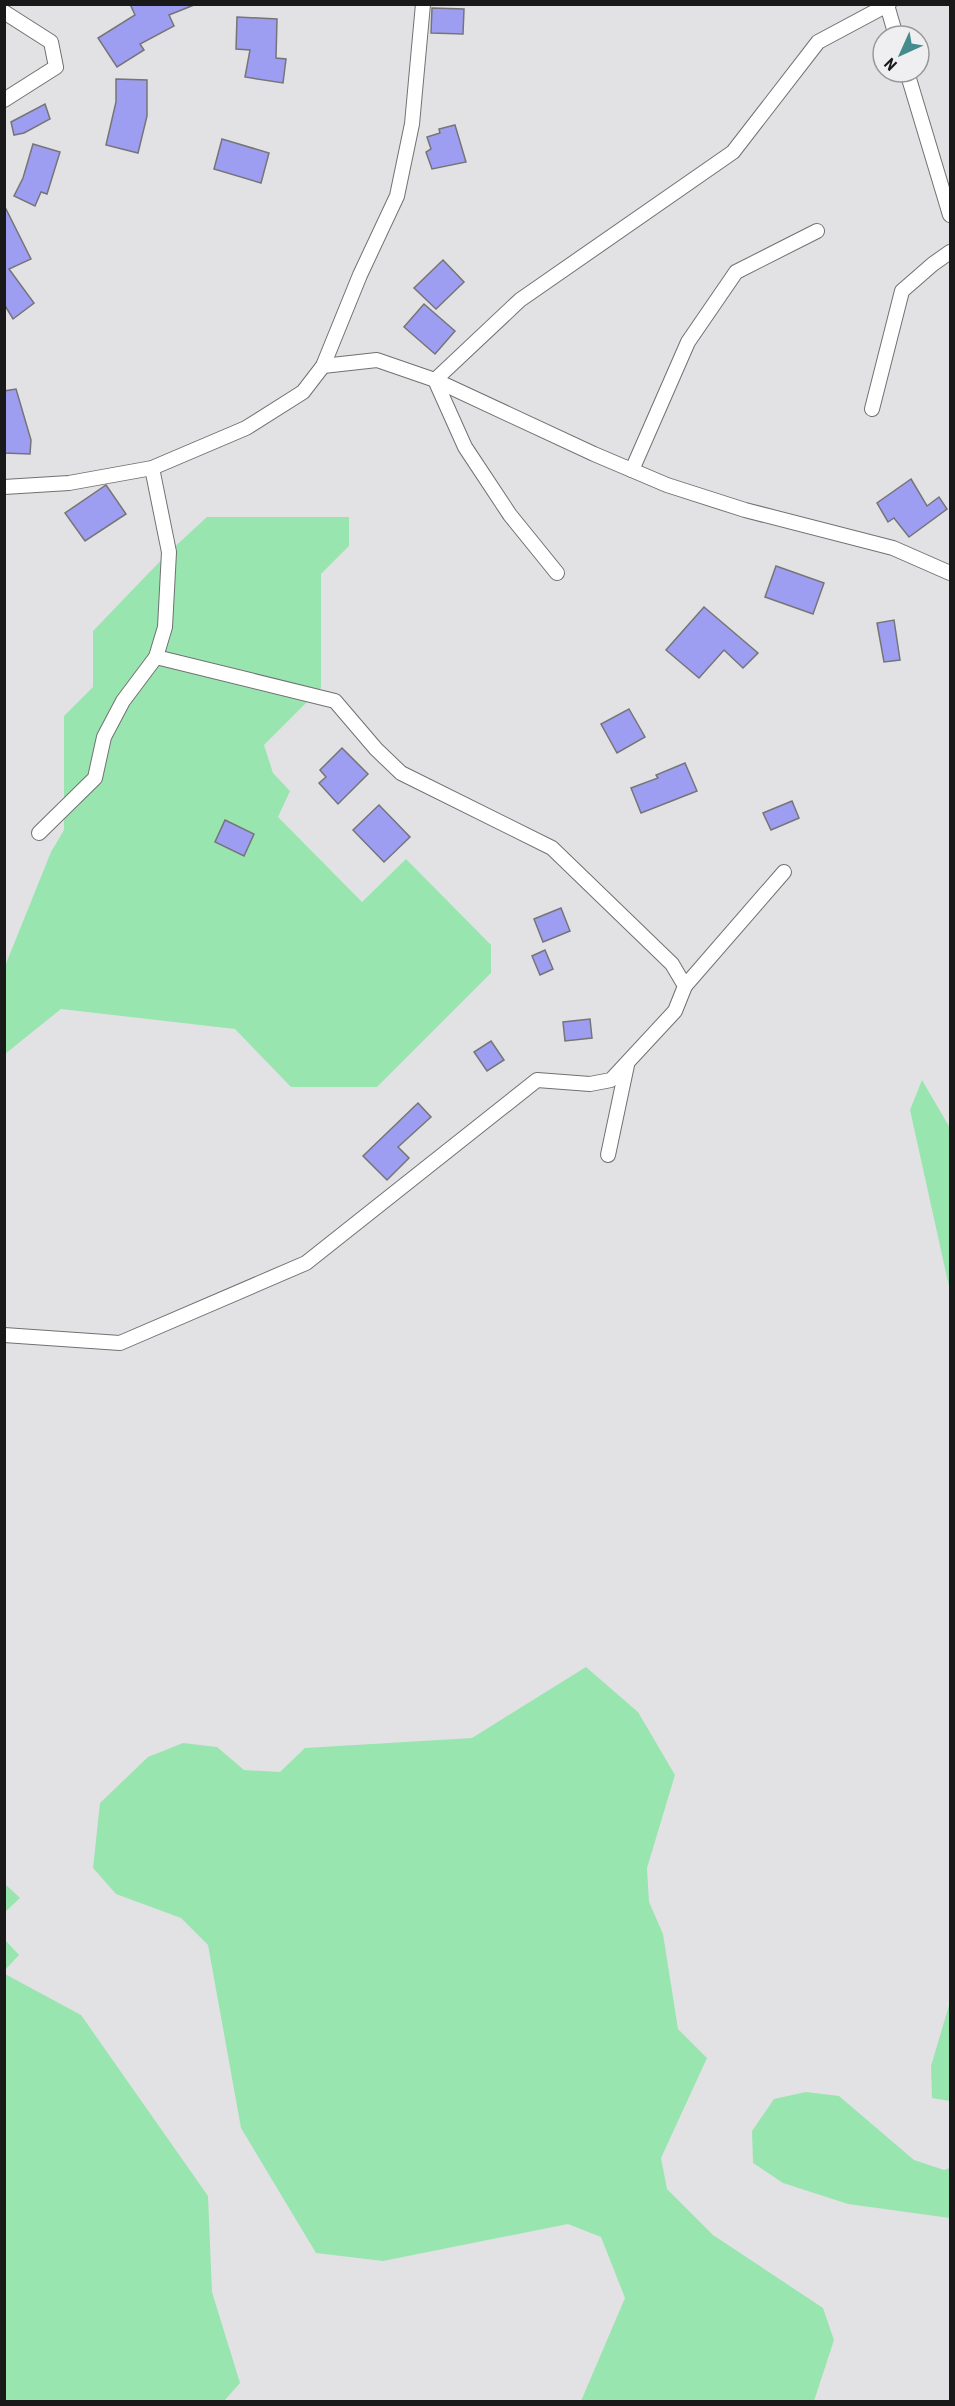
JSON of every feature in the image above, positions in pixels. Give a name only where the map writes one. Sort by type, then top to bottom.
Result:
[{"type":"street","points":[[4,487],[69,483],[152,468],[246,428],[303,392],[323,366],[360,275],[397,196],[412,124],[423,4]]},
{"type":"street","points":[[435,380],[520,300],[733,152],[818,42],[888,5],[893,24]]},
{"type":"street","points":[[4,12],[51,42],[56,67],[4,100]]},
{"type":"street","points":[[911,84],[951,215]]},
{"type":"street","points":[[632,470],[688,342],[736,272],[818,231]]},
{"type":"street","points":[[873,409],[902,291],[933,264],[951,252]]},
{"type":"street","points":[[323,366],[377,360],[435,380],[667,485],[745,510],[893,548],[951,573]]},
{"type":"street","points":[[435,380],[465,447],[510,515],[557,573]]},
{"type":"street","points":[[39,833],[95,778],[105,737],[123,701],[156,657],[165,627],[169,552],[152,468]]},
{"type":"street","points":[[156,657],[335,701],[376,749],[401,773],[552,848],[672,964],[685,986]]},
{"type":"street","points":[[4,1335],[120,1343],[306,1263],[537,1080],[590,1084],[611,1080],[675,1011],[685,986],[784,872]]},
{"type":"street","points":[[608,1155],[627,1063]]},
{"type":"green space","points":[[207,517],[349,517],[349,546],[321,574],[321,688],[264,745],[273,773],[290,791],[278,817],[362,902],[406,859],[491,945],[491,973],[377,1087],[291,1087],[235,1029],[61,1009],[5,1054],[5,966],[51,852],[64,830],[64,716],[93,687],[93,631],[169,552]]},
{"type":"green space","points":[[922,1080],[950,1128],[950,1291],[910,1110]]},
{"type":"green space","points":[[586,1667],[638,1712],[675,1775],[647,1868],[649,1902],[663,1934],[678,2029],[707,2058],[661,2158],[667,2189],[713,2235],[823,2308],[834,2340],[814,2401],[581,2401],[625,2298],[601,2237],[568,2224],[383,2261],[316,2253],[241,2128],[208,1945],[181,1918],[116,1894],[93,1868],[100,1803],[148,1757],[183,1743],[217,1747],[244,1770],[280,1772],[305,1748],[472,1738]]},
{"type":"green space","points":[[5,1884],[20,1898],[5,1912]]},
{"type":"green space","points":[[5,1940],[19,1955],[5,1970]]},
{"type":"green space","points":[[5,1974],[81,2015],[208,2196],[212,2292],[240,2383],[224,2401],[5,2401]]},
{"type":"green space","points":[[950,2002],[950,2101],[932,2098],[931,2066]]},
{"type":"green space","points":[[806,2092],[839,2096],[914,2160],[944,2170],[950,2168],[950,2218],[848,2204],[783,2183],[753,2163],[752,2131],[774,2099]]},
{"type":"building","points":[[130,4],[194,5],[169,15],[174,26],[140,44],[144,50],[117,67],[98,38],[135,15]]},
{"type":"building","points":[[432,8],[464,9],[463,34],[431,33]]},
{"type":"building","points":[[237,17],[277,19],[276,58],[286,59],[283,83],[245,77],[250,50],[236,49]]},
{"type":"building","points":[[116,79],[147,80],[147,116],[138,153],[106,145],[116,102]]},
{"type":"building","points":[[45,104],[50,119],[24,133],[14,135],[11,122]]},
{"type":"building","points":[[455,125],[466,162],[432,169],[426,152],[431,149],[427,137],[440,133],[439,129]]},
{"type":"building","points":[[222,139],[269,153],[261,183],[214,169]]},
{"type":"building","points":[[33,144],[60,152],[47,194],[41,192],[35,206],[14,196],[23,178]]},
{"type":"building","points":[[4,205],[31,259],[9,269],[34,303],[13,319],[4,304]]},
{"type":"building","points":[[443,260],[464,282],[436,309],[414,288]]},
{"type":"building","points":[[424,304],[455,331],[435,354],[404,327]]},
{"type":"building","points":[[16,389],[31,440],[30,454],[4,453],[4,391]]},
{"type":"building","points":[[911,479],[927,506],[939,497],[947,509],[909,537],[894,518],[888,522],[877,503]]},
{"type":"building","points":[[106,485],[126,514],[85,541],[65,513]]},
{"type":"building","points":[[776,566],[824,583],[813,614],[765,597]]},
{"type":"building","points":[[704,607],[758,653],[743,668],[724,650],[699,678],[666,650]]},
{"type":"building","points":[[894,620],[900,660],[884,662],[877,623]]},
{"type":"building","points":[[629,709],[645,737],[617,753],[601,724]]},
{"type":"building","points":[[342,748],[368,774],[338,804],[319,783],[326,777],[320,770]]},
{"type":"building","points":[[685,763],[697,791],[641,813],[631,788],[658,778],[656,775]]},
{"type":"building","points":[[792,801],[799,818],[771,830],[763,813]]},
{"type":"building","points":[[379,805],[410,837],[384,862],[353,830]]},
{"type":"building","points":[[225,820],[254,834],[244,856],[215,842]]},
{"type":"building","points":[[561,908],[570,931],[543,942],[534,919]]},
{"type":"building","points":[[545,950],[553,969],[540,975],[532,956]]},
{"type":"building","points":[[590,1019],[592,1038],[565,1041],[563,1022]]},
{"type":"building","points":[[491,1041],[504,1060],[487,1071],[474,1052]]},
{"type":"building","points":[[418,1103],[431,1117],[398,1147],[409,1158],[387,1180],[363,1156]]}]
